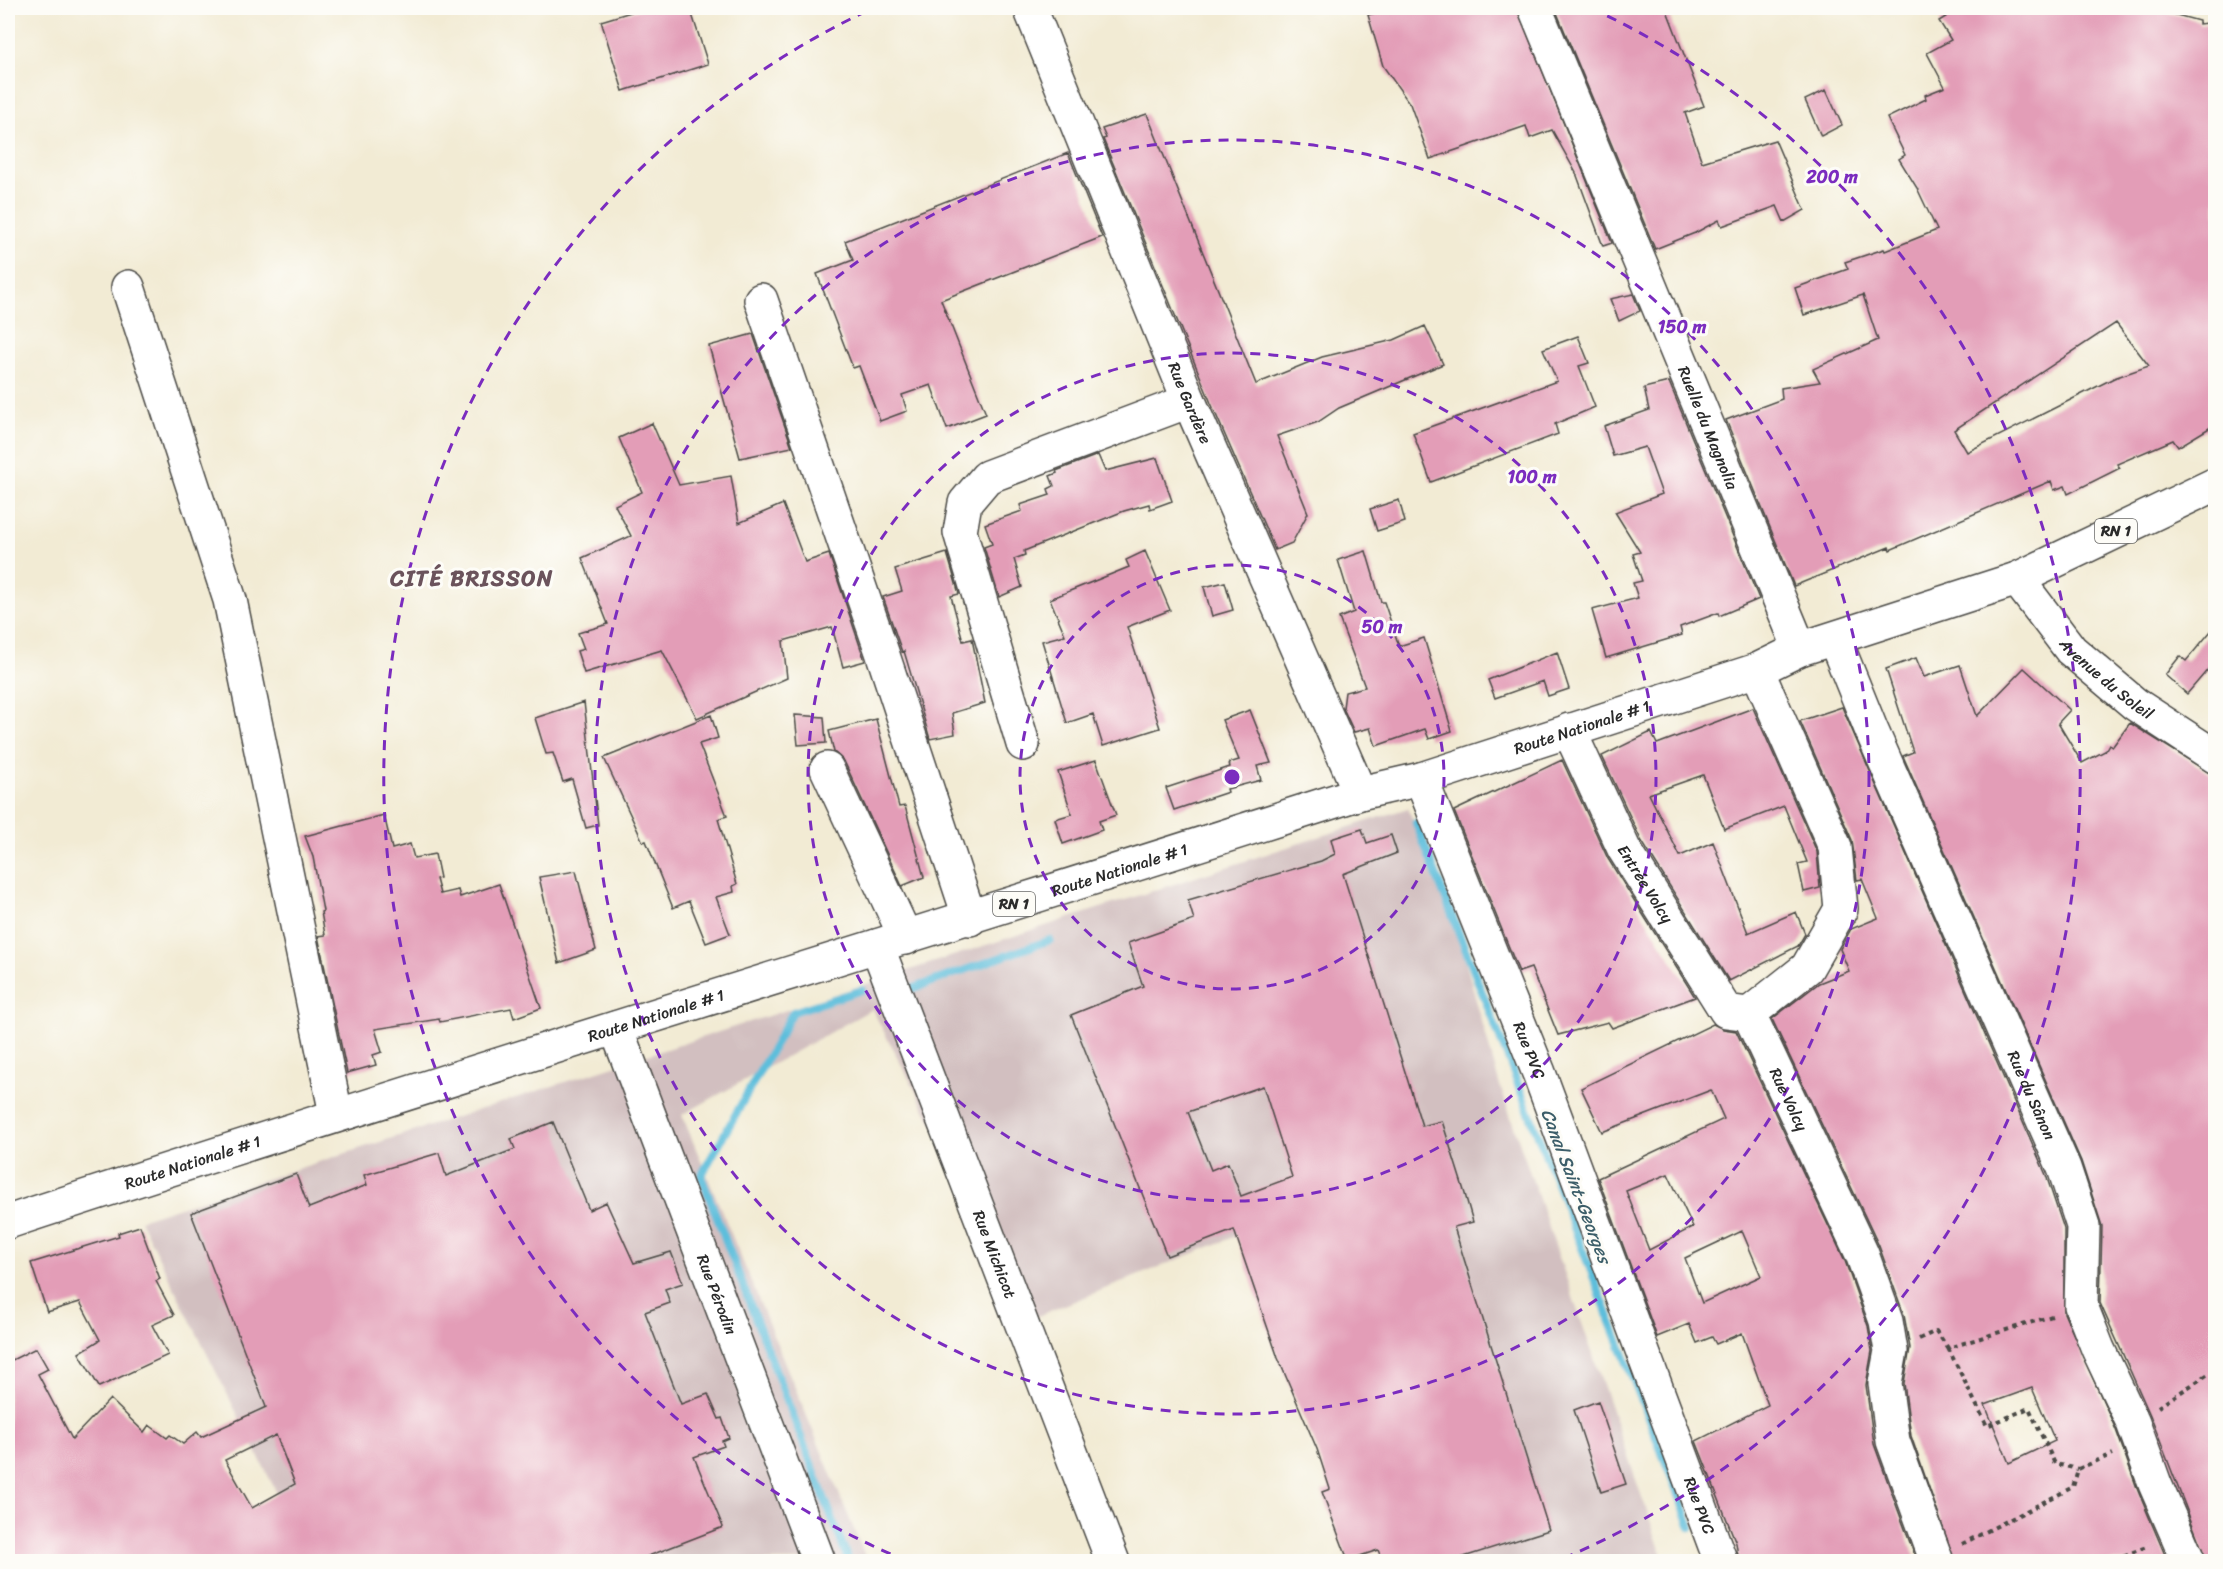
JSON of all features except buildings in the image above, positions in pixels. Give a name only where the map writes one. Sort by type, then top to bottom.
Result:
[{"type":"street","name":"Rue Gardère","points":[[1030,8],[1189,401],[1359,793]]},
{"type":"street","name":"Ruelle du Magnolia","points":[[1535,8],[1800,649]]},
{"type":"street","points":[[128,287],[230,600],[336,1114]]},
{"type":"street","points":[[761,300],[882,652],[970,918]]},
{"type":"street","points":[[1023,744],[960,532],[965,503],[987,477],[1189,401]]},
{"type":"street","name":"Route Nationale # 1","points":[[8,1222],[336,1114],[970,918],[1359,793],[1421,779],[1757,670],[1800,649],[1834,640],[2018,579],[2216,484]]},
{"type":"street","name":"Avenue du Soleil","points":[[2018,579],[2071,650],[2135,704],[2216,757]]},
{"type":"street","name":"Rue du Sânon","points":[[1834,640],[1870,729],[2064,1168],[2084,1226],[2081,1305],[2098,1349],[2133,1423],[2183,1548]]},
{"type":"street","points":[[1749,1014],[1808,968],[1841,909],[1835,847],[1757,670]]},
{"type":"street","name":"Entrée Volcy","points":[[1569,730],[1624,849],[1726,1011],[1749,1014]]},
{"type":"street","name":"Rue Michicot","points":[[827,769],[1113,1562]]},
{"type":"street","name":"Rue PVC","points":[[1421,779],[1539,1073],[1721,1562]]},
{"type":"street","name":"Rue Volcy","points":[[1749,1014],[1862,1254],[1886,1321],[1891,1351],[1886,1383],[1893,1441],[1936,1560]]},
{"type":"street","name":"Rue Pérodin","points":[[616,1028],[819,1562]]},
{"type":"path","points":[[1948,1348],[2081,1305]]},
{"type":"path","points":[[1891,1351],[1936,1331],[1948,1348],[1986,1426],[2029,1408],[2055,1464],[2078,1469],[2127,1448],[2133,1423],[2216,1369]]},
{"type":"path","points":[[1936,1560],[2073,1487],[2078,1469]]},
{"type":"path","points":[[2107,1562],[2183,1548]]},
{"type":"shaded area","points":[[1408,808],[1460,942],[1499,1083],[1664,1561],[1412,1561],[1291,1214],[1035,1317],[872,1009],[682,1115],[867,1561],[311,1561],[140,1220]]},
{"type":"waterway","name":"Canal Saint-Georges","points":[[1416,823],[1691,1527]]},
{"type":"waterway","points":[[903,992],[1050,940]]},
{"type":"waterway","points":[[849,1562],[701,1176],[793,1012],[862,990]]},
{"type":"district","name":"CITÉ BRISSON","points":[[472,578]]}]
